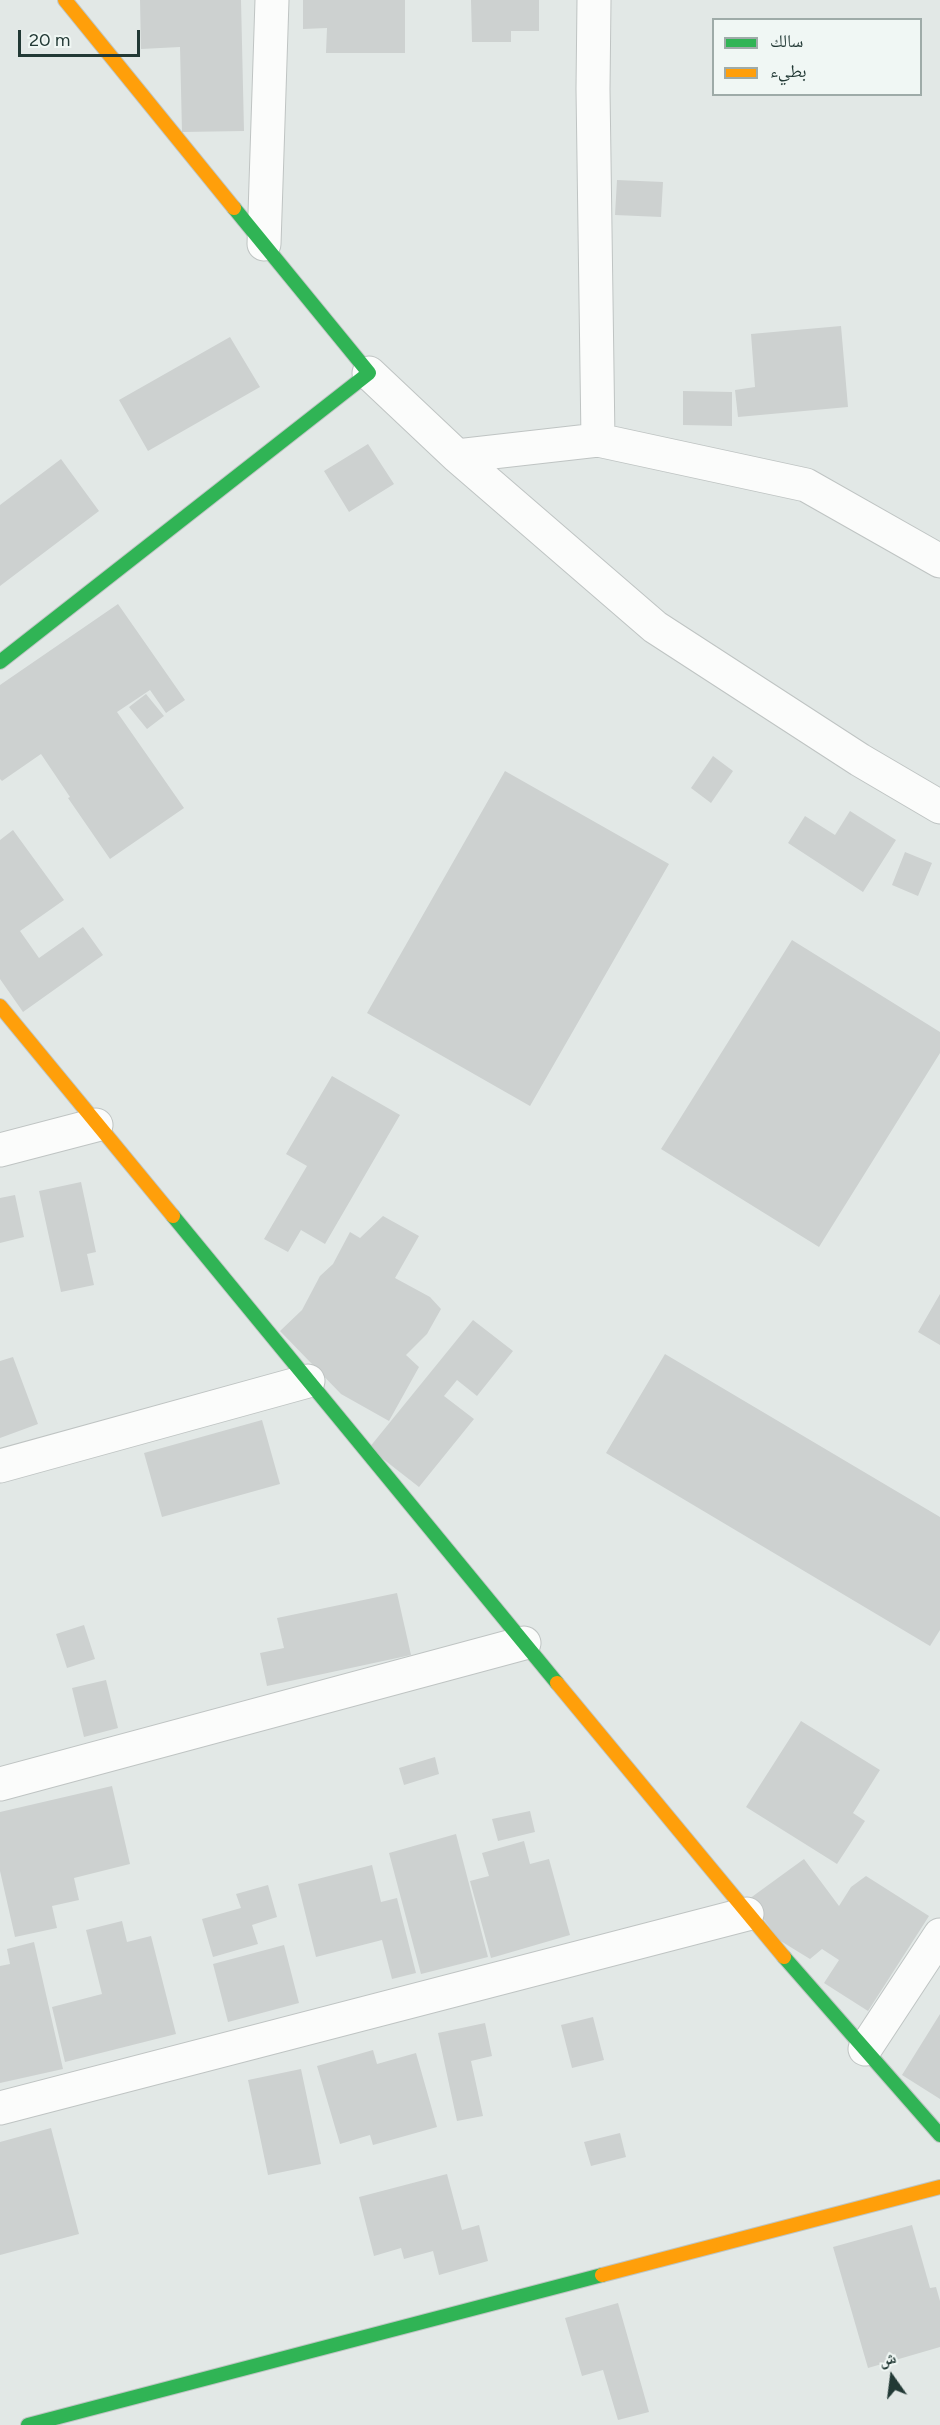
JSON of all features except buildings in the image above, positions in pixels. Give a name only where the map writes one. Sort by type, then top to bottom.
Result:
[{"type":"street","points":[[65,0],[369,373],[457,456],[655,627],[860,760],[940,807]]},
{"type":"street","points":[[264,244],[272,0]]},
{"type":"street","points":[[594,0],[592,89],[598,440]]},
{"type":"street","points":[[0,662],[369,373]]},
{"type":"street","points":[[457,456],[598,440],[806,485],[940,561]]},
{"type":"street","points":[[0,1006],[747,1914],[940,2135]]},
{"type":"street","points":[[0,1150],[96,1125]]},
{"type":"street","points":[[0,1466],[308,1381]]},
{"type":"street","points":[[0,1784],[524,1643]]},
{"type":"street","points":[[0,2108],[747,1914]]},
{"type":"street","points":[[865,2049],[940,1935]]},
{"type":"street","points":[[28,2425],[940,2187]]},
{"type":"traffic: fast","points":[[0,662],[369,373],[234,208]]},
{"type":"traffic: fast","points":[[173,1216],[557,1683]]},
{"type":"traffic: fast","points":[[784,1957],[940,2135]]},
{"type":"traffic: fast","points":[[28,2425],[602,2275]]},
{"type":"traffic: slow","points":[[65,0],[234,208]]},
{"type":"traffic: slow","points":[[0,1006],[173,1216]]},
{"type":"traffic: slow","points":[[557,1683],[784,1957]]},
{"type":"traffic: slow","points":[[602,2275],[940,2187]]}]
